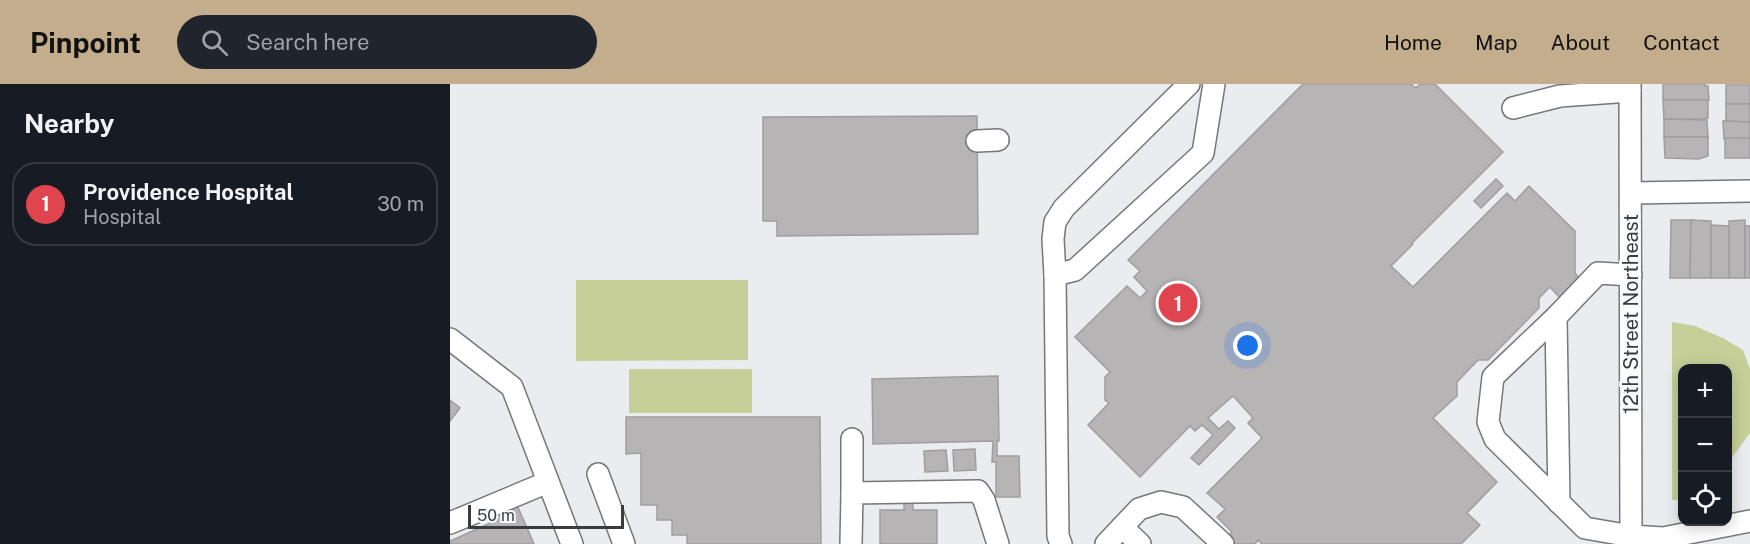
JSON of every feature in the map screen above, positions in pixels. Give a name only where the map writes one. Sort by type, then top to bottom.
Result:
[{"type":"street","points":[[1061,544],[1058,536],[1053,239],[1055,222],[1064,208],[1189,84]]},
{"type":"street","points":[[1055,275],[1075,270],[1203,153],[1214,84]]},
{"type":"street","points":[[1513,108],[1560,96],[1630,88]]},
{"type":"street","name":"12th Street Northeast","points":[[1630,88],[1631,540]]},
{"type":"street","points":[[1631,193],[1750,190]]},
{"type":"street","points":[[1631,275],[1598,273],[1493,377],[1488,422],[1495,439],[1584,528],[1631,540],[1662,538],[1750,521]]},
{"type":"street","points":[[1556,317],[1559,503]]},
{"type":"street","points":[[450,339],[512,387],[572,544]]},
{"type":"street","points":[[851,544],[852,440]]},
{"type":"street","points":[[598,474],[624,544]]},
{"type":"street","points":[[450,523],[548,482]]},
{"type":"street","points":[[852,493],[978,491],[984,500],[998,544]]},
{"type":"street","points":[[1106,544],[1139,508],[1161,502],[1183,507],[1223,544]]},
{"type":"street","points":[[1122,527],[1140,544]]},
{"type":"green space","points":[[576,280],[748,280],[748,360],[576,361]]},
{"type":"green space","points":[[1672,322],[1695,326],[1743,350],[1750,369],[1750,433],[1732,458],[1732,364],[1678,364],[1678,499],[1672,500]]},
{"type":"green space","points":[[629,369],[752,369],[752,413],[629,413]]},
{"type":"building","points":[[1303,84],[1411,84],[1416,88],[1420,84],[1435,84],[1503,152],[1391,266],[1413,287],[1507,193],[1515,201],[1529,186],[1575,231],[1575,273],[1579,278],[1560,298],[1550,287],[1539,298],[1539,308],[1488,360],[1478,360],[1457,382],[1457,396],[1433,418],[1497,482],[1467,513],[1480,525],[1461,544],[1262,544],[1258,540],[1255,544],[1232,544],[1226,538],[1232,532],[1217,517],[1225,509],[1207,493],[1262,438],[1248,423],[1253,418],[1233,396],[1208,418],[1219,429],[1228,421],[1235,428],[1199,465],[1191,458],[1213,435],[1202,425],[1195,431],[1190,426],[1140,477],[1088,425],[1109,403],[1105,400],[1105,377],[1110,372],[1075,337],[1127,286],[1140,298],[1147,291],[1134,277],[1140,271],[1128,260]]},
{"type":"building","points":[[1663,84],[1705,84],[1708,86],[1709,100],[1663,100]]},
{"type":"building","points":[[1726,85],[1750,85],[1750,104],[1726,104]]},
{"type":"building","points":[[1663,100],[1708,100],[1708,118],[1664,119]]},
{"type":"building","points":[[1726,104],[1750,104],[1750,122],[1726,121]]},
{"type":"building","points":[[977,116],[978,234],[777,236],[777,221],[763,221],[763,117]]},
{"type":"building","points":[[1664,119],[1707,120],[1708,137],[1664,137]]},
{"type":"building","points":[[1723,121],[1750,122],[1750,138],[1724,139]]},
{"type":"building","points":[[1664,137],[1708,137],[1708,156],[1699,159],[1665,158]]},
{"type":"building","points":[[1725,138],[1750,138],[1750,158],[1725,158]]},
{"type":"building","points":[[1496,179],[1503,186],[1481,208],[1474,201]]},
{"type":"building","points":[[1671,220],[1691,220],[1690,278],[1670,278]]},
{"type":"building","points":[[1691,220],[1711,221],[1711,278],[1690,278]]},
{"type":"building","points":[[1745,220],[1745,278],[1729,278],[1729,221]]},
{"type":"building","points":[[1711,225],[1729,226],[1729,278],[1711,278]]},
{"type":"building","points":[[1745,226],[1750,226],[1750,278],[1745,278]]},
{"type":"building","points":[[998,376],[999,441],[997,441],[997,456],[1019,456],[1020,497],[996,497],[996,462],[992,462],[993,441],[873,444],[872,379]]},
{"type":"building","points":[[450,400],[460,408],[450,421]]},
{"type":"building","points":[[626,417],[820,417],[821,544],[687,544],[687,535],[672,535],[672,520],[657,520],[657,505],[641,505],[641,453],[626,454]]},
{"type":"building","points":[[975,449],[976,470],[954,471],[953,450]]},
{"type":"building","points":[[946,450],[948,471],[925,472],[924,451]]},
{"type":"building","points":[[904,503],[913,503],[913,510],[937,510],[937,544],[880,544],[880,510],[904,510]]},
{"type":"building","points":[[517,505],[534,544],[450,544],[450,541],[497,520],[495,514]]},
{"type":"place","name":"Providence Hospital","points":[[1178,303]]}]
